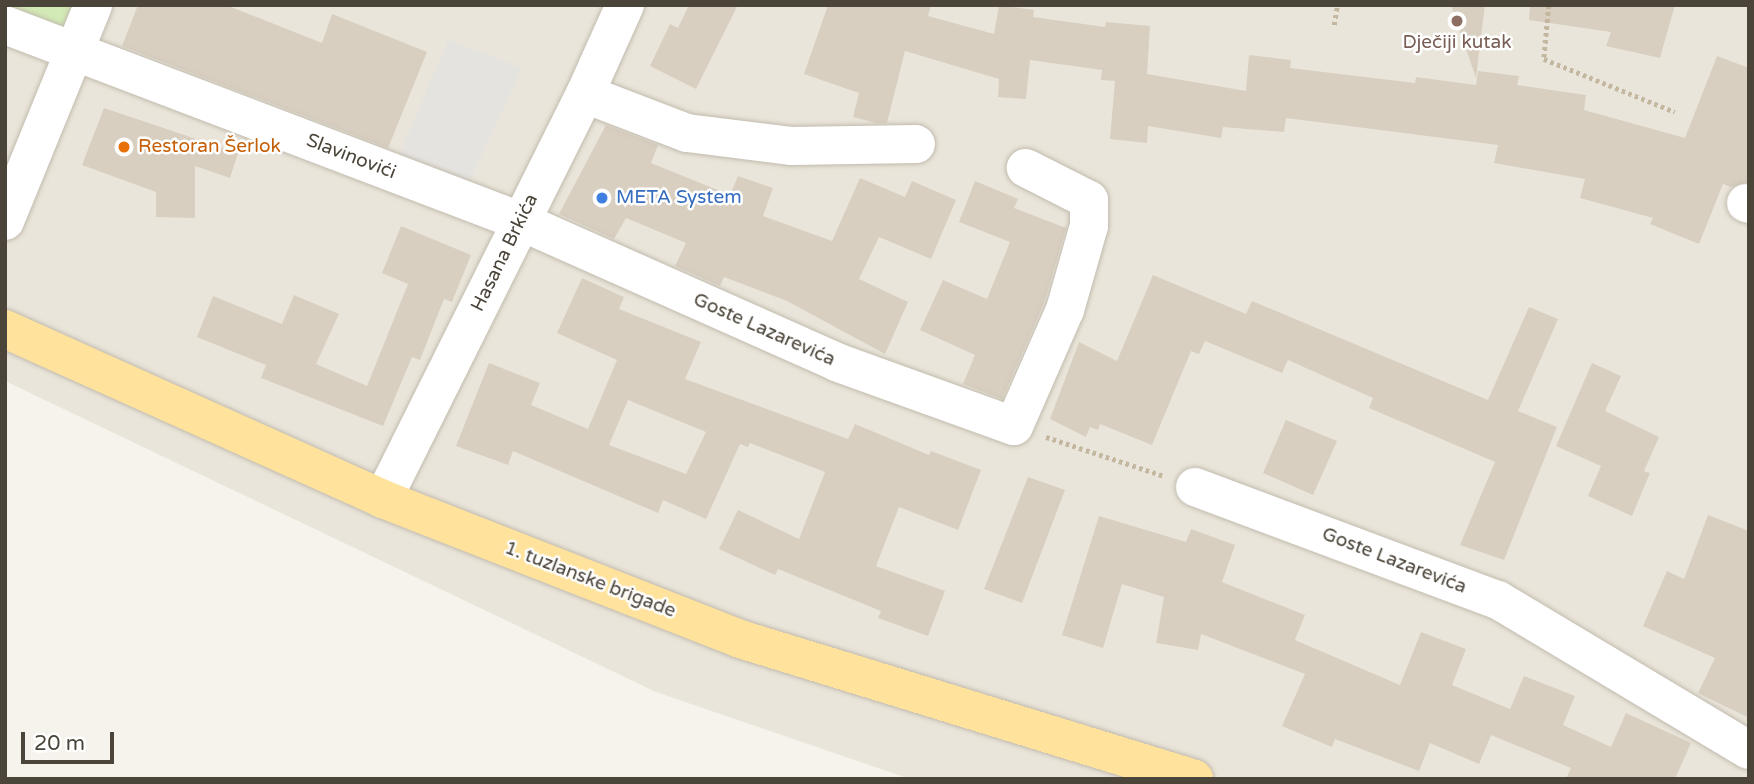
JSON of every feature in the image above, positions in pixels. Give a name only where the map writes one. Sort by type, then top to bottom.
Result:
[{"type":"main road","name":"1. tuzlanske brigade","points":[[5,328],[383,499],[740,639],[1194,779]]},
{"type":"street","points":[[5,221],[93,5]]},
{"type":"street","name":"Hasana Brkića","points":[[383,499],[585,94],[625,5]]},
{"type":"street","name":"Slavinovići","points":[[5,25],[72,53],[520,221]]},
{"type":"street","points":[[585,94],[687,133],[792,146],[916,145]]},
{"type":"street","points":[[1014,426],[1065,310],[1090,226],[1089,200],[1026,169]]},
{"type":"street","name":"Goste Lazarevića","points":[[520,221],[836,362],[1014,426]]},
{"type":"street","name":"Goste Lazarevića","points":[[1195,486],[1498,600],[1749,750]]},
{"type":"path","points":[[1334,25],[1337,5]]},
{"type":"path","points":[[1549,5],[1544,59],[1675,112]]},
{"type":"path","points":[[1014,426],[1195,486]]},
{"type":"shaded area","points":[[5,5],[1749,5],[1749,779],[910,779],[656,692],[5,381]]},
{"type":"shaded area","points":[[448,40],[522,68],[468,185],[398,158]]},
{"type":"green space","points":[[5,5],[93,5],[72,53],[5,25]]},
{"type":"building","points":[[138,5],[226,5],[322,43],[332,14],[427,52],[388,148],[122,46]]},
{"type":"building","points":[[689,5],[738,5],[696,89],[650,66],[670,24],[678,28]]},
{"type":"building","points":[[828,5],[931,5],[928,16],[994,34],[999,5],[1034,10],[1033,17],[1105,27],[1106,22],[1150,26],[1147,74],[1246,91],[1249,55],[1291,60],[1290,68],[1415,83],[1416,77],[1476,85],[1478,71],[1519,76],[1517,85],[1586,95],[1584,110],[1685,138],[1717,56],[1749,68],[1749,182],[1731,187],[1723,184],[1699,244],[1650,224],[1653,218],[1580,198],[1585,179],[1494,163],[1498,145],[1286,118],[1284,132],[1223,127],[1221,138],[1148,126],[1147,143],[1110,139],[1115,81],[1101,80],[1102,70],[1030,60],[1026,99],[998,97],[999,79],[905,51],[887,123],[876,123],[853,117],[859,93],[804,74]]},
{"type":"building","name":"Dječiji kutak","points":[[1451,5],[1485,5],[1476,78]]},
{"type":"building","points":[[1530,5],[1675,5],[1660,58],[1606,46],[1611,32],[1529,20]]},
{"type":"building","points":[[104,108],[238,153],[230,178],[195,166],[195,218],[156,217],[156,192],[82,165]]},
{"type":"building","points":[[606,125],[658,145],[651,163],[730,195],[738,176],[773,188],[763,216],[832,241],[860,178],[905,197],[912,181],[956,200],[931,259],[879,237],[859,279],[908,302],[885,354],[787,301],[724,277],[720,286],[675,266],[686,243],[626,218],[614,239],[559,214]]},
{"type":"building","points":[[975,181],[1018,199],[1014,208],[1066,228],[1044,303],[1002,399],[963,384],[975,355],[920,330],[943,280],[987,299],[1010,242],[959,222]]},
{"type":"building","points":[[401,226],[471,255],[452,302],[444,299],[420,360],[412,357],[383,426],[261,378],[266,365],[197,337],[213,296],[282,324],[294,295],[339,314],[316,364],[367,386],[408,284],[382,273]]},
{"type":"building","points":[[1153,275],[1246,314],[1252,301],[1488,400],[1529,307],[1558,319],[1518,411],[1557,427],[1504,560],[1460,545],[1495,462],[1369,408],[1373,398],[1288,360],[1282,373],[1205,341],[1199,354],[1191,351],[1152,445],[1100,424],[1098,430],[1090,427],[1086,437],[1050,419],[1079,342],[1117,361]]},
{"type":"building","points":[[582,278],[624,297],[619,309],[701,342],[685,379],[848,439],[855,424],[929,455],[931,451],[981,470],[958,530],[899,507],[876,566],[945,591],[928,636],[878,618],[881,611],[778,569],[775,575],[719,549],[738,510],[799,539],[825,472],[750,443],[748,447],[740,444],[706,519],[663,500],[658,513],[513,451],[508,465],[456,446],[489,363],[540,383],[531,405],[588,429],[617,360],[557,333]],"holes":[[[628,400],[706,432],[686,474],[609,445]]]},
{"type":"building","points":[[1592,363],[1621,376],[1605,411],[1659,437],[1644,471],[1650,473],[1632,516],[1588,496],[1601,466],[1556,446]]},
{"type":"building","points":[[1286,420],[1337,441],[1313,495],[1263,473]]},
{"type":"building","points":[[1028,477],[1065,490],[1022,603],[984,589]]},
{"type":"building","points":[[1708,515],[1749,531],[1749,718],[1698,693],[1715,658],[1643,626],[1667,571],[1684,579]]},
{"type":"building","points":[[1099,516],[1186,542],[1191,529],[1235,545],[1222,582],[1305,615],[1295,640],[1400,685],[1421,632],[1466,649],[1452,685],[1510,709],[1524,676],[1575,696],[1563,725],[1611,747],[1626,713],[1691,743],[1675,779],[1566,779],[1571,768],[1491,735],[1479,764],[1430,743],[1419,771],[1335,739],[1332,747],[1282,726],[1305,674],[1201,634],[1198,650],[1156,643],[1164,597],[1122,584],[1103,648],[1062,635]]},
{"type":"place","name":"Dječiji kutak","points":[[1457,21]]},
{"type":"place","name":"Restoran Šerlok","points":[[124,147]]},
{"type":"place","name":"META System","points":[[602,198]]}]
